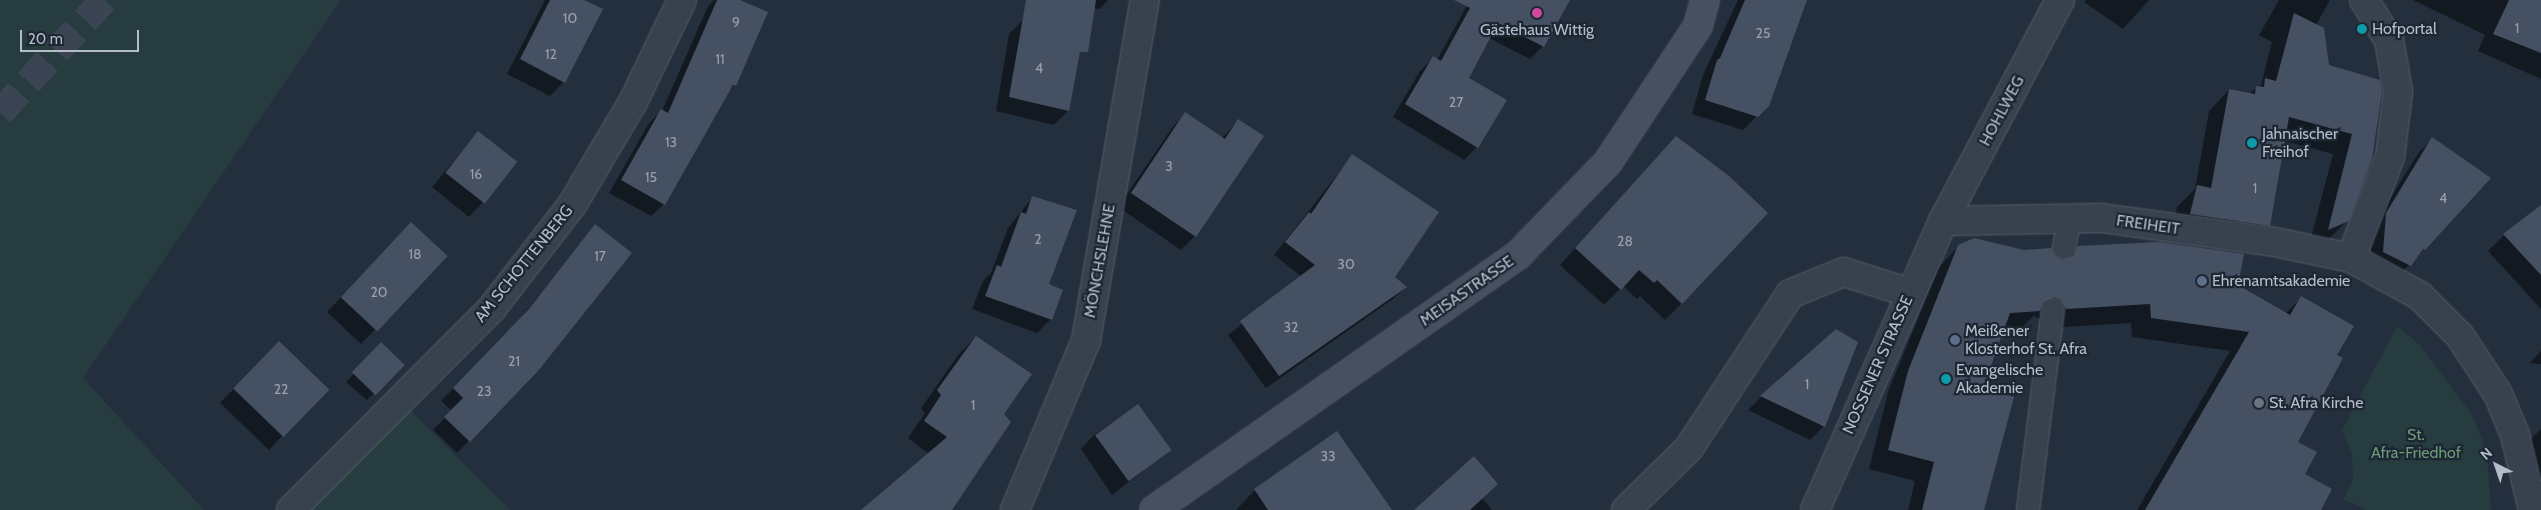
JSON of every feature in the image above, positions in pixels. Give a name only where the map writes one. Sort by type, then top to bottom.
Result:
[{"type":"street","name":"AM SCHOTTENBERG","points":[[292,510],[492,308],[572,205],[633,102],[682,0]]},
{"type":"street","name":"MÖNCHSLEHNE","points":[[1015,510],[1086,340],[1145,0]]},
{"type":"street","name":"MEISASTRASSE","points":[[1154,510],[1518,255],[1608,162],[1698,26],[1705,0]]},
{"type":"street","name":"HOHLWEG","points":[[1943,221],[2060,0]]},
{"type":"street","points":[[2350,258],[2390,157],[2398,92],[2389,40],[2364,0]]},
{"type":"street","name":"FREIHEIT","points":[[1943,221],[2102,218],[2275,242],[2350,258],[2420,296],[2460,336],[2498,394],[2515,435],[2533,510]]},
{"type":"street","name":"NOSSENER STRASSE","points":[[1815,510],[1943,221]]},
{"type":"street","points":[[1626,510],[1690,448],[1790,294],[1844,272],[1910,293]]},
{"type":"lane","points":[[2064,247],[2070,219]]},
{"type":"lane","points":[[2028,510],[2053,310]]},
{"type":"green space","points":[[0,0],[341,0],[83,378],[204,510],[0,510]]},
{"type":"green space","name":"St. Afra-Friedhof","points":[[2397,326],[2421,346],[2473,416],[2487,453],[2491,510],[2366,510],[2344,499],[2353,479],[2352,454],[2342,431]]},
{"type":"green space","points":[[401,401],[510,510],[291,510]]},
{"type":"building","points":[[550,0],[584,0],[603,9],[565,83],[520,59]]},
{"type":"building","points":[[717,0],[740,0],[768,12],[736,86],[733,85],[665,205],[621,180],[661,109],[668,113]]},
{"type":"building","points":[[1026,0],[1096,0],[1088,52],[1080,52],[1069,111],[1009,97]]},
{"type":"building","points":[[1454,0],[1570,0],[1544,47],[1498,23],[1469,78],[1507,100],[1478,148],[1405,104],[1433,56],[1441,61],[1470,8]]},
{"type":"building","points":[[1745,0],[1807,0],[1769,106],[1758,117],[1705,100],[1717,60],[1720,58]]},
{"type":"building","points":[[2509,0],[2541,0],[2541,53],[2493,34]]},
{"type":"building","name":"Jahnaischer Freihof","points":[[2294,13],[2324,28],[2329,65],[2380,80],[2382,91],[2372,159],[2349,221],[2328,230],[2352,134],[2289,117],[2270,226],[2190,214],[2197,185],[2211,188],[2229,89],[2255,94],[2256,86],[2264,87],[2265,78],[2276,81]]},
{"type":"building","points":[[1185,112],[1225,139],[1238,119],[1264,136],[1196,237],[1131,193]]},
{"type":"building","points":[[478,131],[517,162],[485,204],[445,173]]},
{"type":"building","points":[[1676,136],[1729,176],[1768,213],[1682,304],[1657,280],[1654,283],[1639,270],[1621,290],[1575,248]]},
{"type":"building","points":[[2432,137],[2491,178],[2425,250],[2423,249],[2411,266],[2383,252],[2386,213]]},
{"type":"building","points":[[1352,154],[1439,212],[1395,277],[1407,287],[1279,376],[1240,321],[1315,265],[1285,242],[1309,212],[1311,214]]},
{"type":"building","points":[[1032,196],[1077,210],[1049,284],[1063,290],[1052,320],[985,296],[997,265],[1001,267],[1021,212],[1026,214]]},
{"type":"building","points":[[2541,205],[2541,275],[2503,234]]},
{"type":"building","points":[[411,222],[448,256],[377,331],[341,297]]},
{"type":"building","points":[[595,224],[632,253],[538,371],[470,442],[444,417],[463,398],[453,388],[528,310]]},
{"type":"building","points":[[1974,238],[2024,250],[2051,248],[2055,256],[2062,260],[2073,256],[2078,246],[2159,242],[2244,254],[2238,285],[2290,315],[2301,296],[2354,326],[2337,355],[2343,358],[2298,442],[2317,452],[2305,474],[2332,489],[2321,510],[2145,510],[2249,332],[2151,318],[2150,304],[2066,309],[2061,300],[2054,297],[2043,302],[2040,311],[2010,313],[1983,388],[2014,397],[1984,510],[1922,510],[1934,462],[1888,450],[1908,371],[1958,245]]},
{"type":"building","points":[[1836,329],[1858,342],[1825,427],[1760,396]]},
{"type":"building","points":[[976,336],[1032,374],[1004,414],[1011,422],[952,510],[861,510],[947,437],[924,421],[941,395],[937,390]]},
{"type":"building","points":[[279,341],[329,390],[284,437],[233,388]]},
{"type":"building","points":[[381,342],[405,365],[376,395],[352,372]]},
{"type":"building","points":[[1138,404],[1172,450],[1129,481],[1095,435]]},
{"type":"building","points":[[1337,431],[1392,510],[1268,510],[1254,489]]},
{"type":"building","points":[[1474,456],[1498,484],[1470,510],[1414,510]]},
{"type":"tunnel","points":[[0,113],[104,0]]},
{"type":"place","name":"Gästehaus Wittig","points":[[1537,13]]},
{"type":"place","name":"Hofportal","points":[[2362,29]]},
{"type":"place","name":"Jahnaischer Freihof","points":[[2252,143]]},
{"type":"place","name":"Ehrenamtsakademie","points":[[2202,281]]},
{"type":"place","name":"Meißener Klosterhof St. Afra","points":[[1955,340]]},
{"type":"place","name":"Evangelische Akademie","points":[[1946,379]]},
{"type":"place","name":"St. Afra Kirche","points":[[2259,403]]}]
